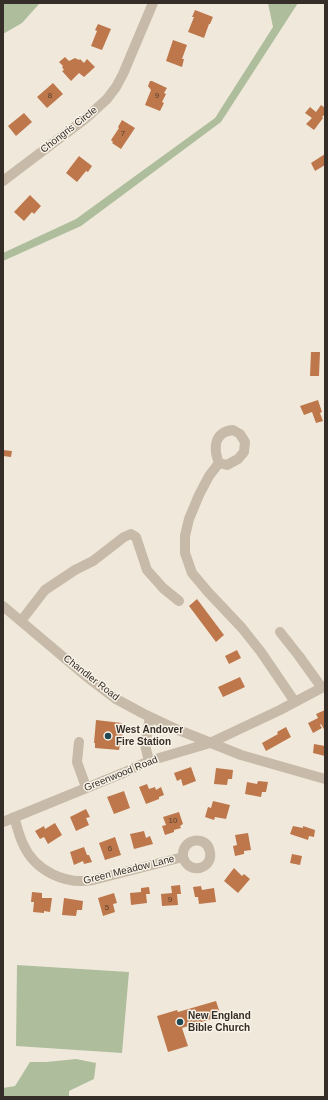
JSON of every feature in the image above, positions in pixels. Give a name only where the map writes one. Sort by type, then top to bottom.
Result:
[{"type":"street","name":"Chongris Circle","points":[[3,181],[85,119],[107,99],[123,74],[153,3]]},
{"type":"street","points":[[219,463],[209,476],[189,519],[185,536],[185,553],[192,573],[242,628],[261,652],[295,702]]},
{"type":"street","points":[[21,621],[45,590],[60,579],[93,561],[124,537],[131,534],[136,537],[147,570],[163,588],[179,601]]},
{"type":"street","name":"Chandler Road","points":[[3,606],[87,677],[116,699],[176,729],[241,755],[325,779]]},
{"type":"street","points":[[280,632],[323,687]]},
{"type":"street","name":"Greenwood Road","points":[[3,822],[149,761],[210,743],[323,687]]},
{"type":"street","points":[[149,761],[145,745],[150,717]]},
{"type":"street","points":[[79,742],[77,762],[86,788]]},
{"type":"street","name":"Green Meadow Lane","points":[[14,817],[22,843],[27,852],[50,873],[69,880],[85,882],[183,857]]},
{"type":"green space","points":[[3,3],[40,3],[22,23],[3,34]]},
{"type":"green space","points":[[268,3],[298,3],[221,122],[81,226],[3,261],[3,253],[76,219],[215,118],[273,27]]},
{"type":"green space","points":[[17,965],[129,972],[122,1053],[16,1046]]},
{"type":"green space","points":[[76,1059],[96,1063],[94,1079],[69,1091],[69,1097],[3,1097],[3,1088],[15,1086],[30,1062]]},
{"type":"building","points":[[195,10],[213,17],[204,38],[188,32]]},
{"type":"building","points":[[98,24],[111,29],[102,50],[91,46]]},
{"type":"building","points":[[173,40],[187,45],[182,59],[184,59],[182,67],[166,61]]},
{"type":"building","points":[[65,57],[69,61],[75,58],[80,59],[84,63],[87,59],[95,67],[84,77],[79,73],[71,81],[62,71],[64,70],[62,67],[63,66],[59,62]]},
{"type":"building","points":[[150,81],[167,88],[162,102],[164,103],[160,111],[145,105],[151,90],[148,86]]},
{"type":"building","points":[[53,83],[63,94],[47,108],[37,97]]},
{"type":"building","points":[[321,105],[325,108],[325,114],[314,130],[306,124],[312,118],[305,113],[310,107],[316,112]]},
{"type":"building","points":[[24,113],[32,122],[16,136],[8,126]]},
{"type":"building","points":[[122,120],[135,128],[121,149],[112,143],[113,142],[111,140],[119,128],[118,127]]},
{"type":"building","points":[[325,154],[325,165],[315,171],[311,163]]},
{"type":"building","points":[[79,156],[92,166],[77,182],[66,173]]},
{"type":"building","points":[[30,195],[41,206],[34,214],[32,212],[24,221],[14,212]]},
{"type":"building","points":[[311,352],[320,352],[319,376],[310,376]]},
{"type":"building","points":[[318,400],[323,421],[316,423],[312,412],[304,415],[300,406]]},
{"type":"building","points":[[3,450],[12,451],[11,457],[3,456]]},
{"type":"building","points":[[197,599],[224,635],[216,642],[189,606]]},
{"type":"building","points":[[237,650],[241,658],[229,664],[225,656]]},
{"type":"building","points":[[240,677],[245,687],[223,697],[218,687]]},
{"type":"building","points":[[325,710],[325,731],[321,724],[320,725],[322,728],[313,733],[308,723],[318,718],[316,714]]},
{"type":"building","name":"West Andover Fire Station","points":[[96,720],[122,723],[122,745],[120,744],[119,750],[95,748]]},
{"type":"building","points":[[286,727],[291,737],[266,751],[262,743],[278,734],[277,732]]},
{"type":"building","points":[[314,744],[325,746],[325,756],[313,753]]},
{"type":"building","points":[[191,767],[196,781],[183,786],[181,779],[177,781],[174,773]]},
{"type":"building","points":[[216,768],[233,770],[232,779],[228,779],[227,785],[214,784]]},
{"type":"building","points":[[258,781],[268,782],[266,792],[262,792],[261,797],[245,794],[247,782],[257,784]]},
{"type":"building","points":[[147,784],[149,789],[155,787],[156,790],[161,787],[164,795],[159,797],[159,799],[146,804],[139,787]]},
{"type":"building","points":[[124,791],[130,808],[114,814],[107,797]]},
{"type":"building","points":[[213,801],[230,805],[226,819],[215,817],[214,820],[205,817],[208,807],[211,808]]},
{"type":"building","points":[[86,809],[90,817],[86,818],[89,825],[76,831],[70,817]]},
{"type":"building","points":[[179,812],[183,824],[180,826],[181,828],[165,835],[162,826],[166,825],[163,817]]},
{"type":"building","points":[[55,823],[62,835],[48,844],[44,837],[40,839],[35,831],[44,826],[45,829]]},
{"type":"building","points":[[293,826],[303,828],[303,826],[315,830],[314,837],[309,836],[308,840],[290,834]]},
{"type":"building","points":[[144,831],[146,838],[150,836],[153,844],[134,849],[130,834]]},
{"type":"building","points":[[248,833],[251,850],[244,851],[244,854],[235,856],[233,846],[237,845],[235,835]]},
{"type":"building","points":[[115,837],[121,855],[105,860],[99,843]]},
{"type":"building","points":[[84,847],[92,862],[84,864],[83,861],[74,865],[70,852]]},
{"type":"building","points":[[292,854],[302,856],[300,865],[290,863]]},
{"type":"building","points":[[234,868],[242,876],[244,874],[250,879],[238,893],[224,881]]},
{"type":"building","points":[[180,885],[181,894],[177,894],[178,905],[162,906],[161,894],[172,893],[171,886]]},
{"type":"building","points":[[201,886],[202,890],[214,888],[216,902],[199,904],[198,897],[195,897],[193,887]]},
{"type":"building","points":[[149,887],[150,894],[146,894],[147,903],[131,905],[130,893],[141,892],[141,888]]},
{"type":"building","points":[[32,892],[42,893],[42,898],[52,898],[50,912],[33,912],[34,902],[31,902]]},
{"type":"building","points":[[114,893],[117,903],[113,904],[115,912],[103,916],[98,898]]},
{"type":"building","points":[[64,898],[83,901],[82,910],[77,910],[76,916],[62,915]]},
{"type":"building","name":"New England Bible Church","points":[[216,1001],[221,1016],[182,1028],[188,1046],[168,1052],[157,1016],[177,1010],[178,1012]]},
{"type":"place","name":"West Andover Fire Station","points":[[108,736]]},
{"type":"place","name":"New England Bible Church","points":[[180,1022]]}]
